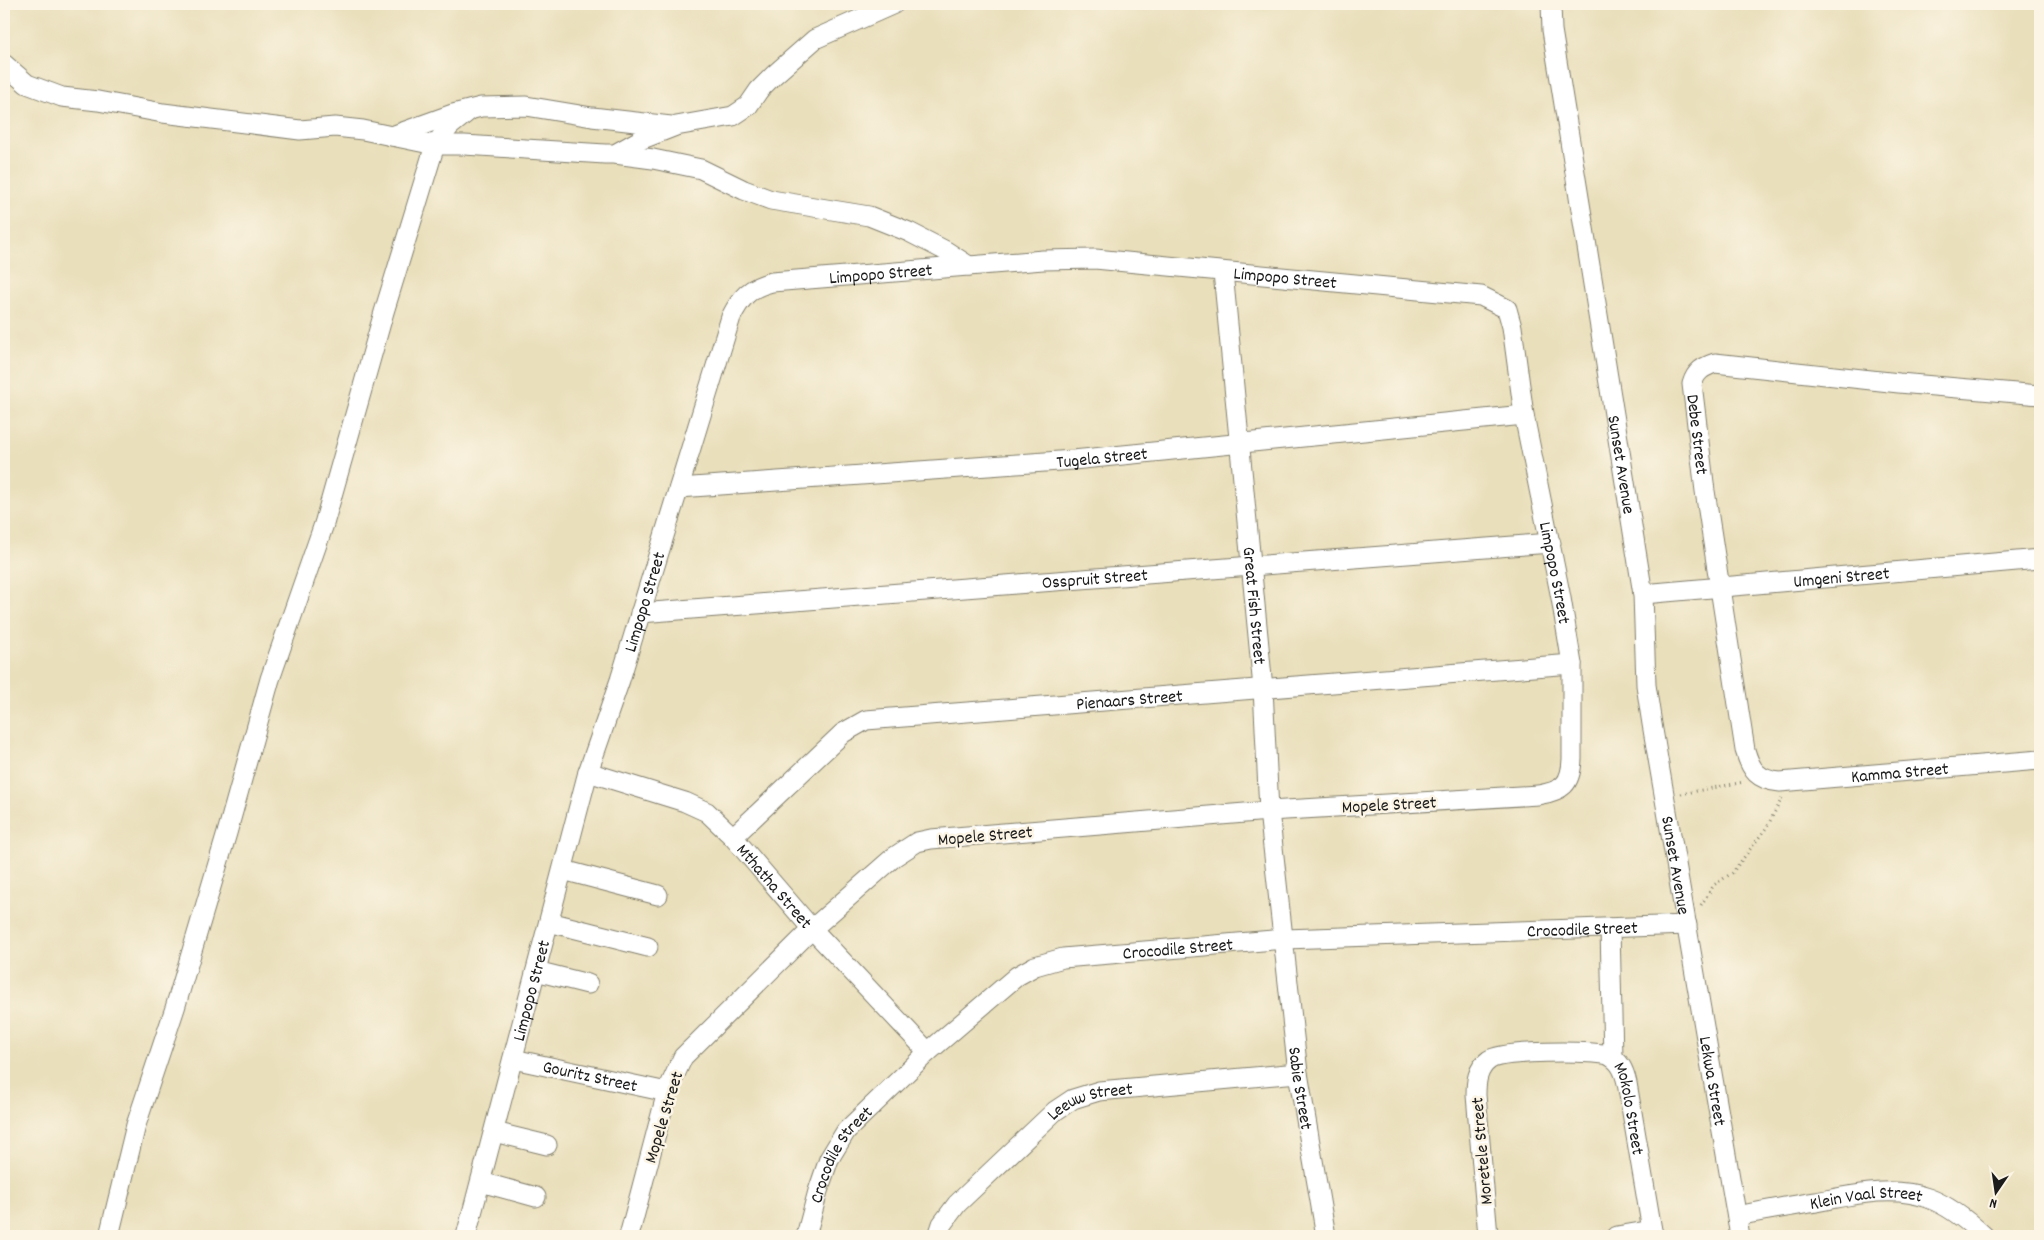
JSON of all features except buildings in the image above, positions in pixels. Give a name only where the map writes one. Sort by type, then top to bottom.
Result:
[{"type":"street","points":[[615,154],[640,140],[676,126],[733,116],[748,106],[759,90],[774,75],[815,39],[894,4]]},
{"type":"street","name":"Sunset Avenue","points":[[1551,4],[1552,30],[1643,594],[1646,685],[1687,925]]},
{"type":"street","points":[[4,64],[27,84],[62,97],[300,130],[335,127],[435,145],[464,144],[615,154],[653,159],[701,169],[744,190],[770,200],[869,216],[909,232],[946,250],[969,266]]},
{"type":"street","points":[[391,136],[481,107],[526,106],[592,117],[676,126]]},
{"type":"street","points":[[109,1236],[136,1125],[175,1008],[270,679],[324,524],[384,312],[435,145],[450,126],[470,110]]},
{"type":"street","name":"Limpopo Street","points":[[469,1236],[480,1182],[588,772],[620,680],[731,317],[738,303],[747,292],[758,285],[772,282],[1043,260],[1095,259],[1482,296],[1507,309],[1524,415],[1551,543],[1572,664],[1572,771],[1565,784],[1558,790]]},
{"type":"street","name":"Great Fish Street","points":[[1223,272],[1263,688],[1269,811],[1285,939]]},
{"type":"street","name":"Debe Street","points":[[1761,778],[1750,766],[1745,750],[1692,396],[1694,376],[1703,367],[1715,363],[2040,395]]},
{"type":"street","name":"Tugela Street","points":[[679,488],[1072,460],[1524,415]]},
{"type":"street","name":"Osspruit Street","points":[[640,612],[1551,543]]},
{"type":"street","name":"Umgeni Street","points":[[1643,594],[2040,559]]},
{"type":"street","name":"Pienaars Street","points":[[732,837],[843,733],[866,720],[1572,664]]},
{"type":"street","name":"Kamma Street","points":[[1761,778],[1772,782],[1790,782],[2040,760]]},
{"type":"street","name":"Mthatha Street","points":[[588,772],[696,806],[707,812],[732,837],[812,929],[928,1052]]},
{"type":"street","name":"Mopele Street","points":[[629,1236],[667,1092],[683,1057],[812,929],[894,857],[917,842],[931,839],[1269,811],[1538,795],[1558,790]]},
{"type":"street","points":[[562,870],[658,895]]},
{"type":"street","points":[[549,922],[648,947]]},
{"type":"street","name":"Crocodile Street","points":[[806,1236],[829,1159],[846,1131],[928,1052],[1017,976],[1035,966],[1063,958],[1285,939],[1687,925]]},
{"type":"street","name":"Lekwa Street","points":[[1687,925],[1740,1236]]},
{"type":"street","points":[[1610,928],[1614,1058]]},
{"type":"street","name":"Sabie Street","points":[[1285,939],[1298,1074],[1326,1236]]},
{"type":"street","points":[[536,971],[588,984]]},
{"type":"street","name":"Mokolo Street","points":[[1482,1067],[1489,1060],[1503,1055],[1547,1053],[1600,1054],[1614,1058],[1623,1070],[1628,1083],[1652,1233]]},
{"type":"street","name":"Gouritz Street","points":[[513,1059],[667,1092]]},
{"type":"street","name":"Moretele Street","points":[[1482,1067],[1477,1079],[1476,1095],[1488,1236]]},
{"type":"street","name":"Leeuw Street","points":[[938,1236],[942,1224],[956,1204],[1055,1111],[1073,1099],[1099,1091],[1298,1074]]},
{"type":"street","points":[[494,1132],[547,1145]]},
{"type":"street","points":[[480,1182],[536,1197]]},
{"type":"street","name":"Klein Vaal Street","points":[[1737,1216],[1858,1194],[1894,1191],[1913,1193],[1947,1206],[1971,1223],[1984,1236]]},
{"type":"street","points":[[1617,1236],[1652,1233]]},
{"type":"path","points":[[1664,796],[1726,787],[1761,778]]},
{"type":"path","points":[[1687,925],[1714,886],[1732,873],[1767,827],[1790,782]]}]
